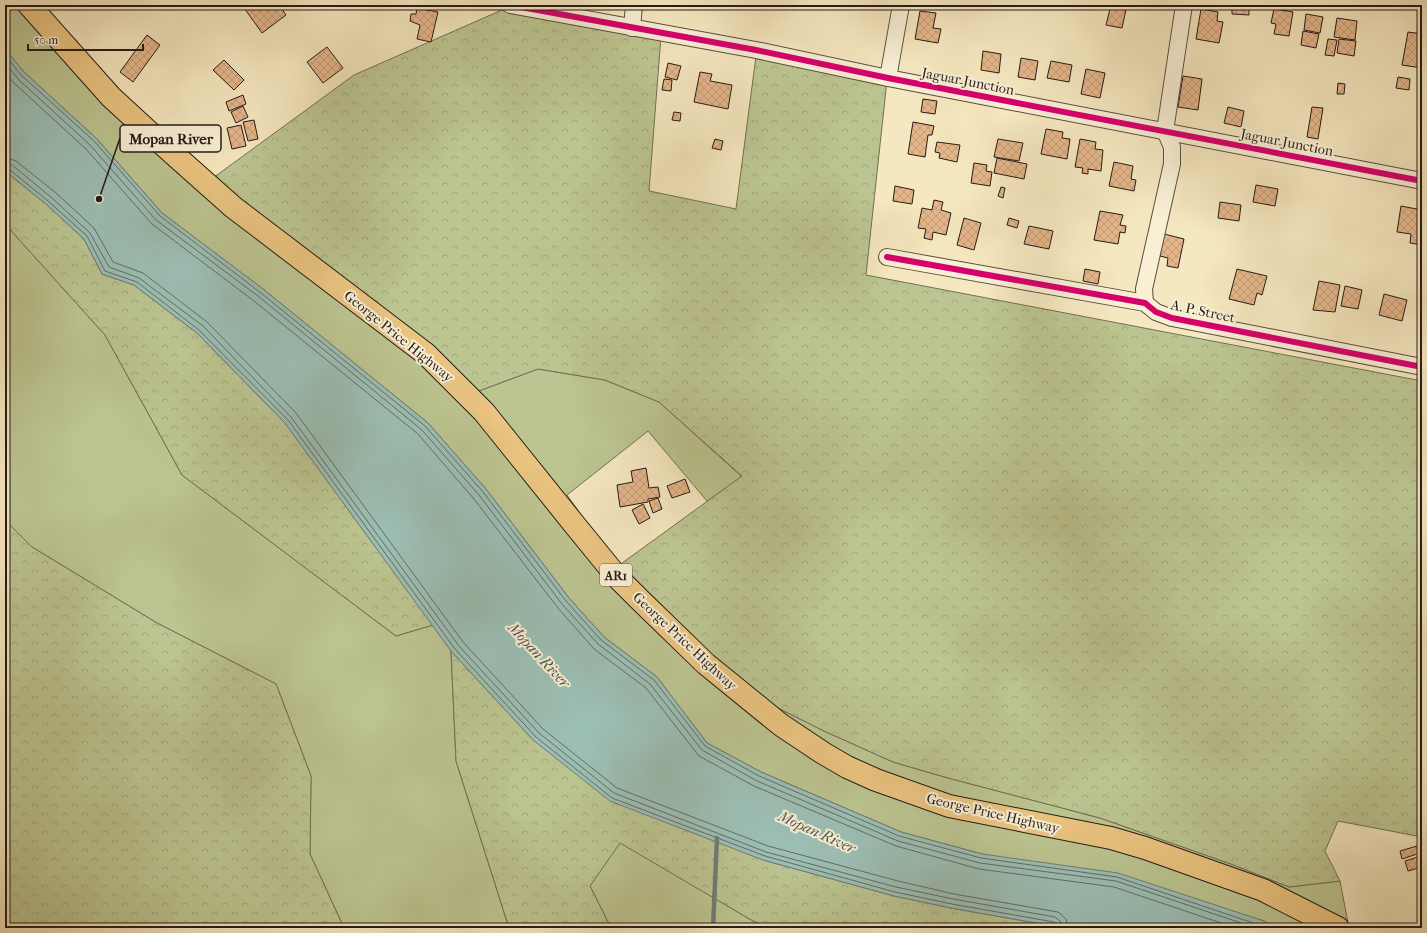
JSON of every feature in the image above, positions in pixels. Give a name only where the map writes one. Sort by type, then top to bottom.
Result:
[{"type":"highway","name":"George Price Highway","points":[[29,5],[111,97],[233,207],[426,354],[464,390],[484,412],[618,578],[706,664],[781,725],[847,767],[906,792],[949,806],[1111,838],[1145,848],[1262,890],[1338,928]]},
{"type":"street","name":"Jaguar Junction","points":[[510,5],[756,50],[888,78],[1422,181]]},
{"type":"street","points":[[632,28],[634,5]]},
{"type":"street","points":[[888,78],[901,5]]},
{"type":"street","points":[[1145,303],[1144,289],[1172,164],[1172,147],[1165,131],[1184,5]]},
{"type":"street","name":"A. P. Street","points":[[887,257],[1145,303],[1156,312],[1172,318],[1422,367]]},
{"type":"green space","points":[[5,5],[36,5],[100,78],[213,178],[476,392],[538,369],[605,380],[659,402],[742,477],[707,501],[648,431],[567,495],[618,566],[768,703],[824,731],[893,762],[1100,818],[1231,864],[1289,887],[1340,881],[1349,928],[1277,928],[1264,921],[1196,900],[982,854],[901,832],[761,772],[707,743],[657,677],[604,637],[569,598],[486,489],[428,423],[263,289],[162,213],[96,138],[24,72],[5,49]]},
{"type":"green space","points":[[502,10],[661,36],[649,191],[736,209],[756,56],[887,80],[866,275],[1422,381],[1422,837],[1338,821],[1325,851],[1340,881],[1289,887],[1231,864],[1100,818],[893,762],[824,731],[768,703],[718,667],[618,566],[742,476],[659,402],[605,380],[538,369],[476,392],[213,178],[354,75]]},
{"type":"green space","points":[[5,171],[46,204],[84,239],[102,274],[134,285],[197,333],[285,423],[433,625],[396,636],[182,475],[105,335],[5,224]]},
{"type":"green space","points":[[5,224],[105,335],[182,475],[396,636],[433,625],[451,651],[456,761],[509,928],[344,928],[310,854],[311,776],[276,684],[157,623],[32,547],[5,520]]},
{"type":"green space","points":[[5,520],[32,547],[157,623],[276,684],[311,776],[310,854],[344,928],[5,928]]},
{"type":"green space","points":[[451,651],[533,740],[763,860],[894,896],[951,908],[1064,928],[771,928],[753,921],[620,843],[590,886],[611,928],[509,928],[456,761]]},
{"type":"green space","points":[[620,842],[753,921],[771,928],[611,928],[590,886]]},
{"type":"water","points":[[5,49],[24,72],[96,138],[162,213],[263,289],[428,423],[486,489],[569,598],[604,637],[657,677],[707,743],[761,772],[901,832],[982,854],[1118,873],[1264,921],[1277,928],[1064,928],[951,908],[894,896],[763,860],[610,801],[533,740],[451,651],[285,423],[197,333],[134,285],[102,274],[84,239],[46,204],[5,171]]},
{"type":"building","points":[[242,5],[279,5],[286,15],[262,33]]},
{"type":"building","points":[[1111,5],[1127,5],[1122,28],[1106,25]]},
{"type":"building","points":[[1232,5],[1249,5],[1249,15],[1232,14]]},
{"type":"building","points":[[417,8],[438,12],[431,42],[417,39],[420,25],[410,21],[411,14],[416,14]]},
{"type":"building","points":[[1201,9],[1218,12],[1217,21],[1223,22],[1219,43],[1196,39]]},
{"type":"building","points":[[1274,9],[1293,12],[1289,36],[1274,34],[1276,24],[1271,23]]},
{"type":"building","points":[[920,11],[936,13],[933,28],[941,29],[938,43],[915,39]]},
{"type":"building","points":[[1306,14],[1323,17],[1320,33],[1304,30]]},
{"type":"building","points":[[1337,18],[1357,21],[1355,40],[1334,37]]},
{"type":"building","points":[[1303,31],[1319,34],[1316,48],[1301,45]]},
{"type":"building","points":[[1408,32],[1422,34],[1422,68],[1402,65]]},
{"type":"building","points":[[147,35],[160,45],[133,82],[120,72]]},
{"type":"building","points":[[1328,39],[1337,40],[1334,56],[1325,55]]},
{"type":"building","points":[[1339,39],[1356,41],[1354,56],[1337,53]]},
{"type":"building","points":[[327,47],[343,68],[323,83],[307,62]]},
{"type":"building","points":[[983,51],[1001,54],[999,73],[981,70]]},
{"type":"building","points":[[1021,58],[1038,61],[1035,80],[1018,77]]},
{"type":"building","points":[[224,60],[244,80],[234,90],[213,70]]},
{"type":"building","points":[[1051,61],[1072,65],[1069,82],[1047,78]]},
{"type":"building","points":[[668,63],[681,66],[677,80],[665,77]]},
{"type":"building","points":[[1086,69],[1105,73],[1100,98],[1081,94]]},
{"type":"building","points":[[700,72],[712,74],[710,81],[732,85],[728,109],[694,102]]},
{"type":"building","points":[[1183,76],[1202,79],[1198,110],[1178,107]]},
{"type":"building","points":[[1398,77],[1410,79],[1409,90],[1396,88]]},
{"type":"building","points":[[664,79],[672,80],[671,91],[662,90]]},
{"type":"building","points":[[1338,83],[1345,84],[1344,94],[1337,94]]},
{"type":"building","points":[[243,95],[246,104],[229,111],[226,102]]},
{"type":"building","points":[[923,99],[937,101],[935,114],[921,112]]},
{"type":"building","points":[[243,106],[248,117],[236,123],[231,112]]},
{"type":"building","points":[[1228,107],[1244,111],[1241,127],[1224,123]]},
{"type":"building","points":[[1312,107],[1323,108],[1318,139],[1307,137]]},
{"type":"building","points":[[674,112],[681,113],[680,121],[672,120]]},
{"type":"building","points":[[254,120],[258,139],[248,141],[243,122]]},
{"type":"building","points":[[913,122],[934,126],[932,135],[928,135],[925,157],[908,154]]},
{"type":"building","points":[[241,125],[246,146],[232,149],[227,128]]},
{"type":"building","points":[[1046,129],[1063,132],[1062,138],[1070,139],[1067,159],[1041,154]]},
{"type":"building","points":[[715,139],[723,141],[721,150],[712,148]]},
{"type":"building","points":[[998,139],[1023,143],[1019,161],[994,157]]},
{"type":"building","points":[[1080,139],[1096,142],[1095,149],[1103,150],[1101,171],[1088,169],[1088,174],[1082,173],[1083,168],[1075,167]]},
{"type":"building","points":[[937,142],[960,145],[957,162],[939,158],[940,153],[935,152]]},
{"type":"building","points":[[997,158],[1027,164],[1024,179],[994,173]]},
{"type":"building","points":[[1114,162],[1133,166],[1131,179],[1136,180],[1134,191],[1109,186]]},
{"type":"building","points":[[974,163],[987,165],[986,171],[992,172],[990,186],[971,183]]},
{"type":"building","points":[[1256,185],[1278,189],[1275,206],[1253,202]]},
{"type":"building","points":[[895,186],[914,190],[912,204],[893,201]]},
{"type":"building","points":[[1001,187],[1005,188],[1003,198],[998,196]]},
{"type":"building","points":[[934,200],[943,202],[941,210],[951,213],[946,235],[933,232],[932,240],[924,238],[926,229],[918,228],[922,208],[932,210]]},
{"type":"building","points":[[1220,202],[1241,205],[1239,221],[1218,218]]},
{"type":"building","points":[[1401,206],[1422,210],[1422,245],[1410,243],[1411,234],[1397,232]]},
{"type":"building","points":[[1100,211],[1123,215],[1120,225],[1126,226],[1125,233],[1120,232],[1118,244],[1094,240]]},
{"type":"building","points":[[964,218],[981,223],[974,250],[957,245]]},
{"type":"building","points":[[1009,218],[1019,221],[1017,228],[1007,225]]},
{"type":"building","points":[[1029,226],[1053,231],[1049,249],[1024,244]]},
{"type":"building","points":[[1164,234],[1184,239],[1178,268],[1167,266],[1168,258],[1160,256]]},
{"type":"building","points":[[1085,269],[1100,272],[1098,284],[1083,281]]},
{"type":"building","points":[[1237,269],[1267,276],[1262,295],[1257,293],[1254,305],[1229,299]]},
{"type":"building","points":[[1319,281],[1340,285],[1335,312],[1313,310]]},
{"type":"building","points":[[1345,286],[1362,290],[1358,309],[1341,306]]},
{"type":"building","points":[[1384,294],[1407,300],[1402,321],[1379,315]]},
{"type":"building","points":[[646,468],[649,488],[658,487],[660,497],[648,499],[648,502],[620,507],[617,485],[633,482],[631,471]]},
{"type":"building","points":[[685,479],[690,492],[672,498],[667,486]]},
{"type":"building","points":[[658,498],[662,509],[653,513],[649,501]]},
{"type":"building","points":[[643,504],[650,518],[639,524],[632,510]]},
{"type":"building","points":[[1417,846],[1420,853],[1402,859],[1400,851]]},
{"type":"building","points":[[1421,856],[1422,867],[1408,871],[1405,861]]},
{"type":"waterway","points":[[713,928],[717,838]]},
{"type":"cycle path","points":[[510,5],[756,50],[888,78],[1422,181]]},
{"type":"cycle path","points":[[887,257],[1145,303],[1156,312],[1172,318],[1422,367]]},
{"type":"place","name":"Mopan River","points":[[99,199]]}]
